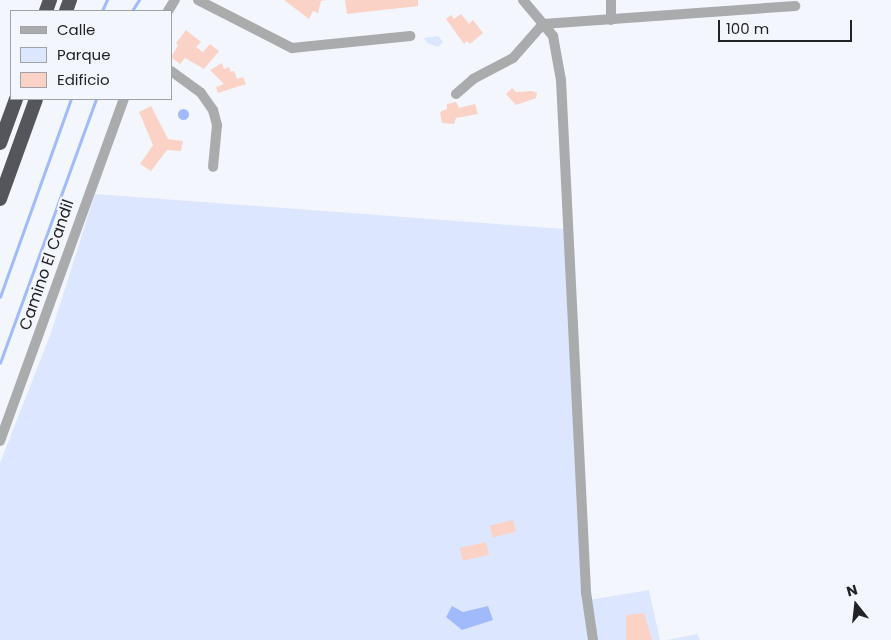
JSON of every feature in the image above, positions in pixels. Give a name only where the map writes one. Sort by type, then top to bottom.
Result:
[{"type":"highway","points":[[0,143],[16,100]]},
{"type":"highway","points":[[0,199],[36,100]]},
{"type":"street","points":[[198,0],[292,48],[410,36]]},
{"type":"street","points":[[523,0],[552,36],[561,80],[586,592],[594,640]]},
{"type":"street","points":[[611,0],[611,20]]},
{"type":"street","points":[[456,94],[474,79],[513,58],[543,24],[795,6]]},
{"type":"street","points":[[172,72],[201,93],[213,110],[217,126],[213,168]]},
{"type":"street","name":"Camino El Candil","points":[[0,441],[124,100]]},
{"type":"green space","points":[[438,36],[443,42],[438,47],[427,43],[424,38]]},
{"type":"green space","points":[[95,194],[564,229],[583,601],[649,590],[660,640],[0,640],[0,463],[51,333]]},
{"type":"green space","points":[[697,634],[700,640],[667,640]]},
{"type":"water","points":[[183,108],[189,114],[183,120],[177,114]]},
{"type":"water","points":[[452,606],[463,612],[488,606],[493,620],[462,630],[446,617]]},
{"type":"building","points":[[284,0],[326,0],[321,1],[318,13],[313,11],[309,19]]},
{"type":"building","points":[[345,0],[418,0],[418,6],[347,14]]},
{"type":"building","points":[[461,14],[469,24],[473,20],[483,33],[470,44],[467,41],[464,44],[446,19],[451,15],[454,19]]},
{"type":"building","points":[[186,30],[201,42],[196,47],[203,52],[210,44],[219,51],[204,69],[185,58],[180,64],[172,58],[178,46],[176,43]]},
{"type":"building","points":[[222,63],[224,69],[229,67],[231,72],[234,71],[237,79],[243,77],[246,84],[218,93],[216,87],[224,84],[210,70]]},
{"type":"building","points":[[512,88],[516,92],[532,91],[537,93],[536,98],[516,105],[506,94]]},
{"type":"building","points":[[456,102],[459,108],[475,104],[478,114],[456,118],[454,124],[442,123],[440,112],[447,109],[447,104]]},
{"type":"building","points":[[151,106],[168,139],[183,141],[181,151],[167,150],[151,171],[140,164],[153,145],[139,112]]},
{"type":"building","points":[[513,520],[516,532],[493,537],[490,526]]},
{"type":"building","points":[[486,542],[489,555],[463,561],[460,548]]},
{"type":"building","points":[[644,613],[652,640],[626,640],[626,615]]},
{"type":"waterway","points":[[102,10],[107,0]]},
{"type":"waterway","points":[[133,10],[139,0]]},
{"type":"waterway","points":[[0,297],[71,100]]},
{"type":"waterway","points":[[0,363],[96,100]]}]
